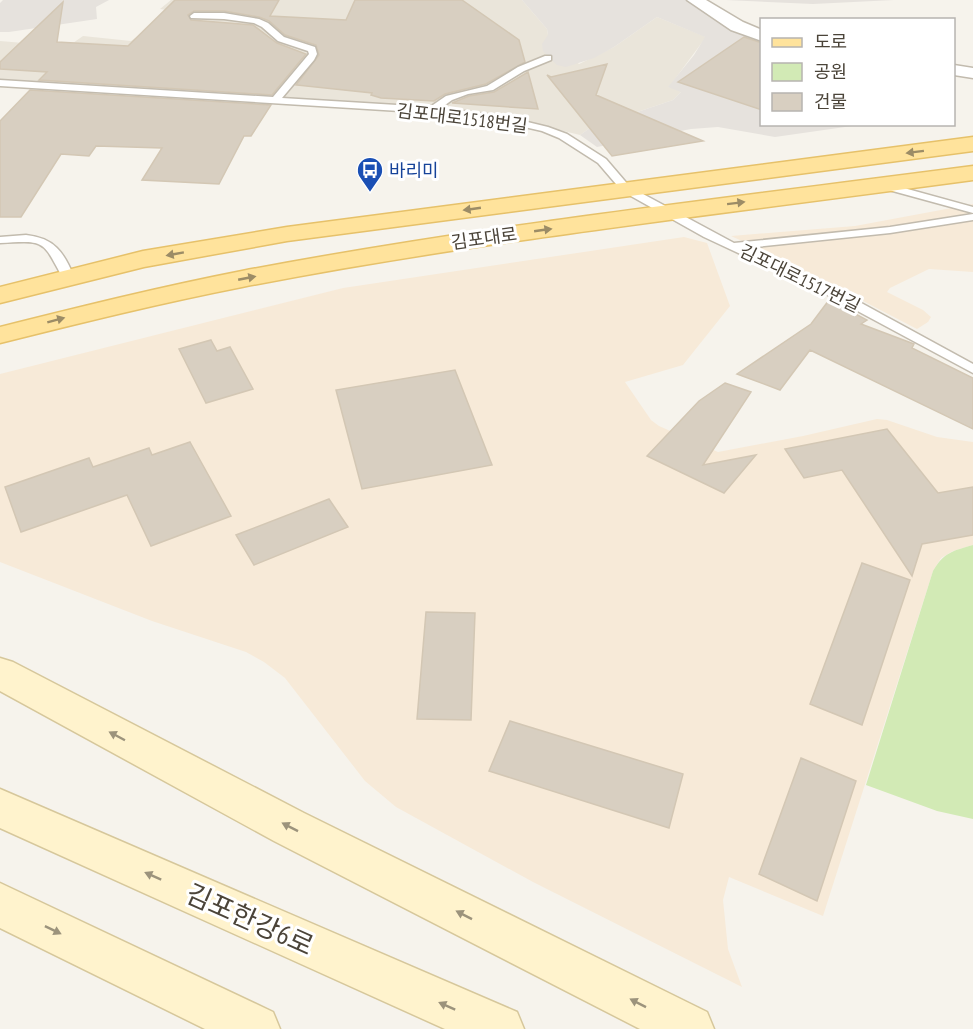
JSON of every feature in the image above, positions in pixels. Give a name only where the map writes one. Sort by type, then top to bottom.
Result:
[{"type":"main road","name":"김포대로","points":[[5,293],[143,259],[287,234],[973,144]]},
{"type":"main road","name":"김포대로","points":[[5,334],[141,300],[353,258],[667,212],[973,173]]},
{"type":"street","points":[[695,0],[737,26],[760,35]]},
{"type":"street","points":[[955,70],[973,73]]},
{"type":"street","points":[[0,673],[289,827],[690,1029]]},
{"type":"street","name":"김포한강6로","points":[[0,808],[500,1029]]},
{"type":"street","points":[[0,905],[256,1029]]},
{"type":"lane","points":[[194,16],[224,16],[256,21],[265,25],[281,39],[312,49],[314,54],[310,60],[276,99]]},
{"type":"lane","points":[[432,110],[449,98],[466,92],[490,88],[521,69],[548,58]]},
{"type":"lane","name":"김포대로1518번길","points":[[0,83],[432,110],[507,120],[563,136],[602,160],[626,189]]},
{"type":"lane","points":[[882,185],[973,210]]},
{"type":"lane","name":"김포대로1517번길","points":[[626,189],[708,235],[828,290],[973,369]]},
{"type":"lane","points":[[735,246],[890,230],[973,217]]},
{"type":"lane","points":[[0,240],[36,239],[51,245],[60,255],[68,276]]},
{"type":"shaded area","points":[[3,0],[109,0],[96,7],[97,19],[0,32],[0,3]]},
{"type":"shaded area","points":[[171,0],[522,0],[547,29],[548,35],[579,64],[614,47],[657,17],[706,37],[669,87],[682,91],[673,100],[590,128],[580,135],[506,117],[433,107],[0,80],[0,41],[47,45],[73,43],[83,36],[131,41],[174,11],[160,9]]},
{"type":"shaded area","points":[[522,0],[686,0],[733,30],[760,39],[760,126],[852,126],[775,137],[718,127],[691,129],[597,147],[580,135],[590,128],[673,100],[681,92],[668,87],[694,55],[705,37],[657,17],[594,58],[566,67],[557,65],[543,51],[542,44],[548,35],[547,29]]},
{"type":"shaded area","points":[[726,0],[894,0],[813,4]]},
{"type":"shaded area","points":[[973,204],[973,272],[929,269],[890,288],[887,292],[923,310],[931,317],[928,322],[917,329],[790,263],[731,236],[855,226]]},
{"type":"shaded area","points":[[684,237],[707,243],[730,306],[683,365],[625,382],[651,420],[659,426],[718,452],[877,419],[887,420],[937,437],[973,442],[973,545],[953,551],[941,558],[933,571],[823,916],[729,877],[723,900],[728,949],[742,987],[533,882],[396,807],[365,781],[285,678],[264,662],[246,652],[152,621],[0,562],[0,374],[343,288]]},
{"type":"green space","points":[[973,545],[973,819],[937,811],[866,785],[933,571],[950,553]]},
{"type":"building","points":[[175,0],[279,0],[270,16],[346,20],[355,0],[462,0],[519,40],[525,62],[486,84],[445,94],[434,101],[381,98],[371,95],[372,93],[296,85],[319,55],[316,45],[285,35],[269,21],[259,17],[224,11],[194,11],[188,15],[191,20],[253,25],[277,43],[306,54],[272,95],[39,80],[47,72],[0,69],[0,62],[63,2],[57,42],[128,46]]},
{"type":"building","points":[[744,37],[760,42],[760,109],[678,82]]},
{"type":"building","points":[[607,64],[596,95],[703,141],[612,156],[547,75],[551,77]]},
{"type":"building","points":[[528,72],[538,109],[452,103],[469,96],[494,92]]},
{"type":"building","points":[[30,90],[271,105],[251,136],[244,136],[219,184],[142,180],[162,148],[96,146],[89,156],[61,154],[21,217],[0,217],[0,121]]},
{"type":"building","points":[[829,300],[867,320],[861,324],[914,344],[912,348],[973,378],[973,429],[810,350],[780,390],[737,374],[811,324]]},
{"type":"building","points":[[211,340],[217,351],[230,347],[253,389],[206,403],[179,349]]},
{"type":"building","points":[[455,370],[492,465],[362,489],[336,390]]},
{"type":"building","points":[[725,383],[751,392],[703,465],[756,455],[724,493],[647,456],[699,401]]},
{"type":"building","points":[[887,429],[938,493],[973,487],[973,535],[922,544],[912,576],[842,470],[804,478],[785,449]]},
{"type":"building","points":[[190,442],[231,516],[151,546],[127,495],[21,532],[5,487],[89,458],[93,467],[149,448],[152,455]]},
{"type":"building","points":[[329,499],[348,527],[254,565],[236,535]]},
{"type":"building","points":[[862,563],[910,580],[862,725],[810,704]]},
{"type":"building","points":[[426,612],[475,613],[471,720],[417,719]]},
{"type":"building","points":[[510,721],[683,774],[669,828],[489,771]]},
{"type":"building","points":[[801,758],[856,781],[817,901],[759,874]]},
{"type":"place","name":"바리미","points":[[370,193]]}]
